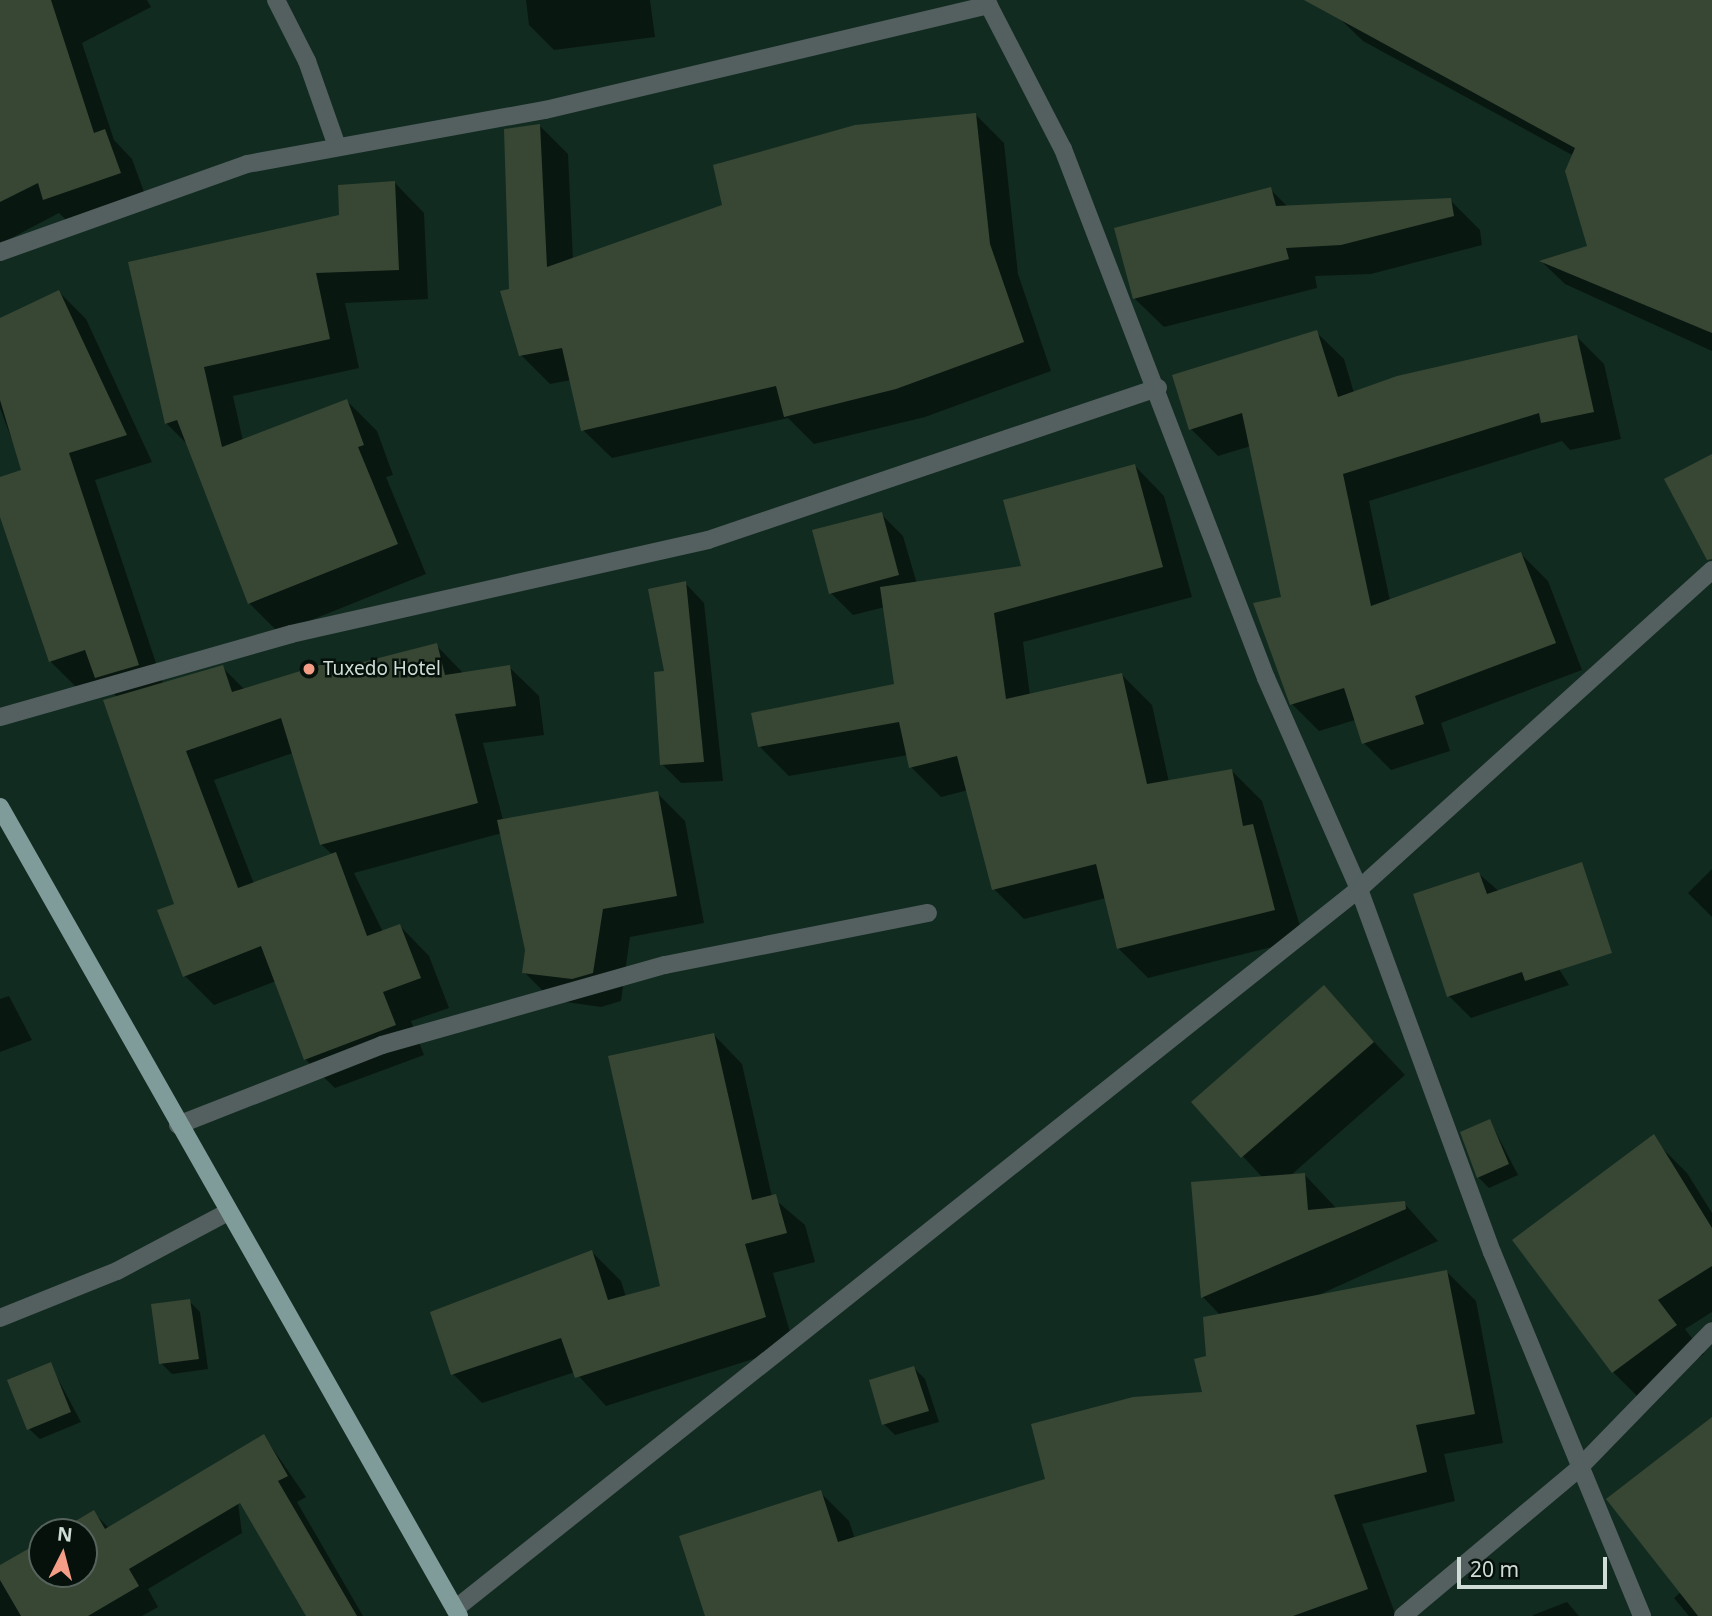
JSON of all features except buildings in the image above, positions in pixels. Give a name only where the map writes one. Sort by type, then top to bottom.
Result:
[{"type":"main road","points":[[0,807],[178,1125],[457,1612]]},
{"type":"street","points":[[276,0],[307,61],[337,146]]},
{"type":"street","points":[[0,252],[145,195],[337,146],[545,110],[987,3],[1063,149],[1129,331],[1158,388],[1266,678],[1359,889],[1578,1469],[1642,1616]]},
{"type":"street","points":[[0,717],[291,634],[708,540],[1158,388]]},
{"type":"street","points":[[457,1612],[1359,889],[1712,570]]},
{"type":"street","points":[[178,1125],[382,1045],[651,969],[928,914]]},
{"type":"street","points":[[0,1318],[117,1271],[228,1212]]},
{"type":"street","points":[[1403,1616],[1578,1469],[1712,1331]]},
{"type":"place","name":"Tuxedo Hotel","points":[[309,669]]}]
